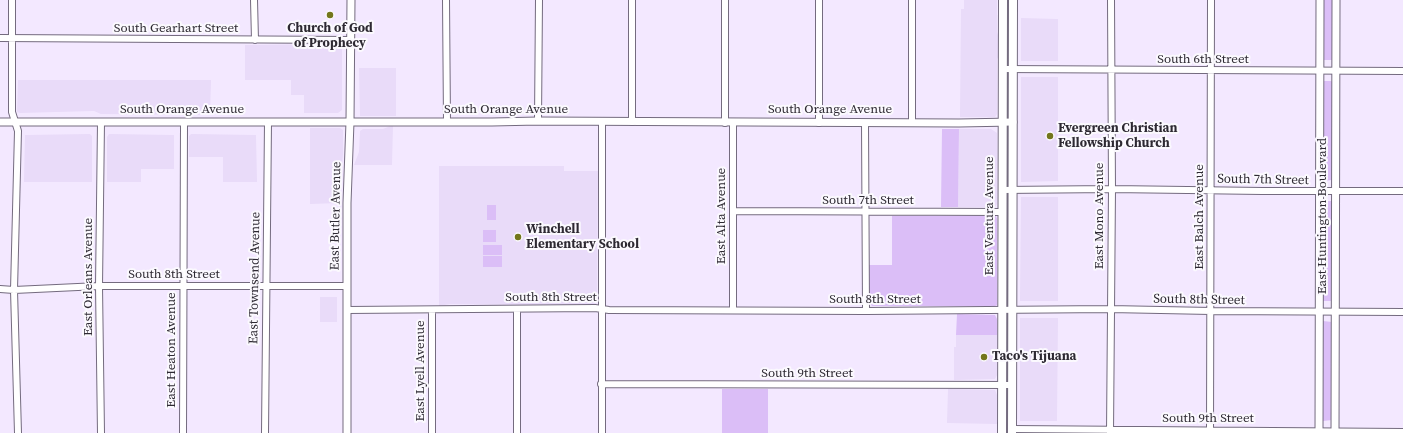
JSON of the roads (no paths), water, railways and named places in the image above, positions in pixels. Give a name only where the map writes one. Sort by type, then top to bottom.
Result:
[{"type":"main road","name":"East Ventura Avenue","points":[[1002,433],[1003,0]]},
{"type":"main road","name":"East Ventura Avenue","points":[[1012,431],[1013,0]]},
{"type":"street","points":[[12,0],[12,112],[18,131],[14,290],[18,433]]},
{"type":"street","points":[[254,0],[255,40]]},
{"type":"street","name":"East Butler Avenue","points":[[347,433],[347,203],[350,122],[351,0]]},
{"type":"street","points":[[446,0],[447,122]]},
{"type":"street","points":[[538,121],[539,0]]},
{"type":"street","points":[[632,0],[632,122]]},
{"type":"street","name":"East Alta Avenue","points":[[725,0],[733,211],[732,310]]},
{"type":"street","points":[[819,0],[819,123]]},
{"type":"street","points":[[912,0],[912,122]]},
{"type":"street","name":"East Mono Avenue","points":[[1110,431],[1112,189],[1111,0]]},
{"type":"street","name":"East Balch Avenue","points":[[1210,432],[1211,0]]},
{"type":"street","name":"East Huntington Boulevard","points":[[1319,432],[1320,0]]},
{"type":"street","name":"East Huntington Boulevard","points":[[1335,432],[1336,0]]},
{"type":"street","name":"South Gearhart Street","points":[[0,38],[351,40]]},
{"type":"street","name":"South 6th Street","points":[[1002,69],[1111,69],[1161,71],[1403,71]]},
{"type":"street","points":[[602,121],[602,433]]},
{"type":"street","name":"South Orange Avenue","points":[[0,122],[1013,122]]},
{"type":"street","name":"East Orleans Avenue","points":[[101,122],[99,286],[101,433]]},
{"type":"street","name":"East Townsend Avenue","points":[[265,433],[268,122]]},
{"type":"street","name":"East Heaton Avenue","points":[[183,433],[184,123]]},
{"type":"street","points":[[865,123],[866,311]]},
{"type":"street","name":"South 7th Street","points":[[1002,190],[1112,189],[1403,191]]},
{"type":"street","name":"South 7th Street","points":[[733,211],[1003,212]]},
{"type":"street","name":"South 8th Street","points":[[0,289],[14,290],[99,286],[348,286]]},
{"type":"street","points":[[517,309],[517,433]]},
{"type":"street","name":"South 8th Street","points":[[347,310],[602,309],[866,311],[1110,309],[1403,312]]},
{"type":"street","name":"East Lyell Avenue","points":[[432,310],[432,433]]},
{"type":"street","name":"South 9th Street","points":[[601,384],[1012,385]]},
{"type":"street","name":"South 9th Street","points":[[1012,431],[1403,432]]},
{"type":"place","name":"Church of God of Prophecy","points":[[330,15]]},
{"type":"place","name":"Evergreen Christian Fellowship Church","points":[[1050,136]]},
{"type":"place","name":"Winchell Elementary School","points":[[518,237]]},
{"type":"place","name":"Taco's Tijuana","points":[[984,357]]}]
